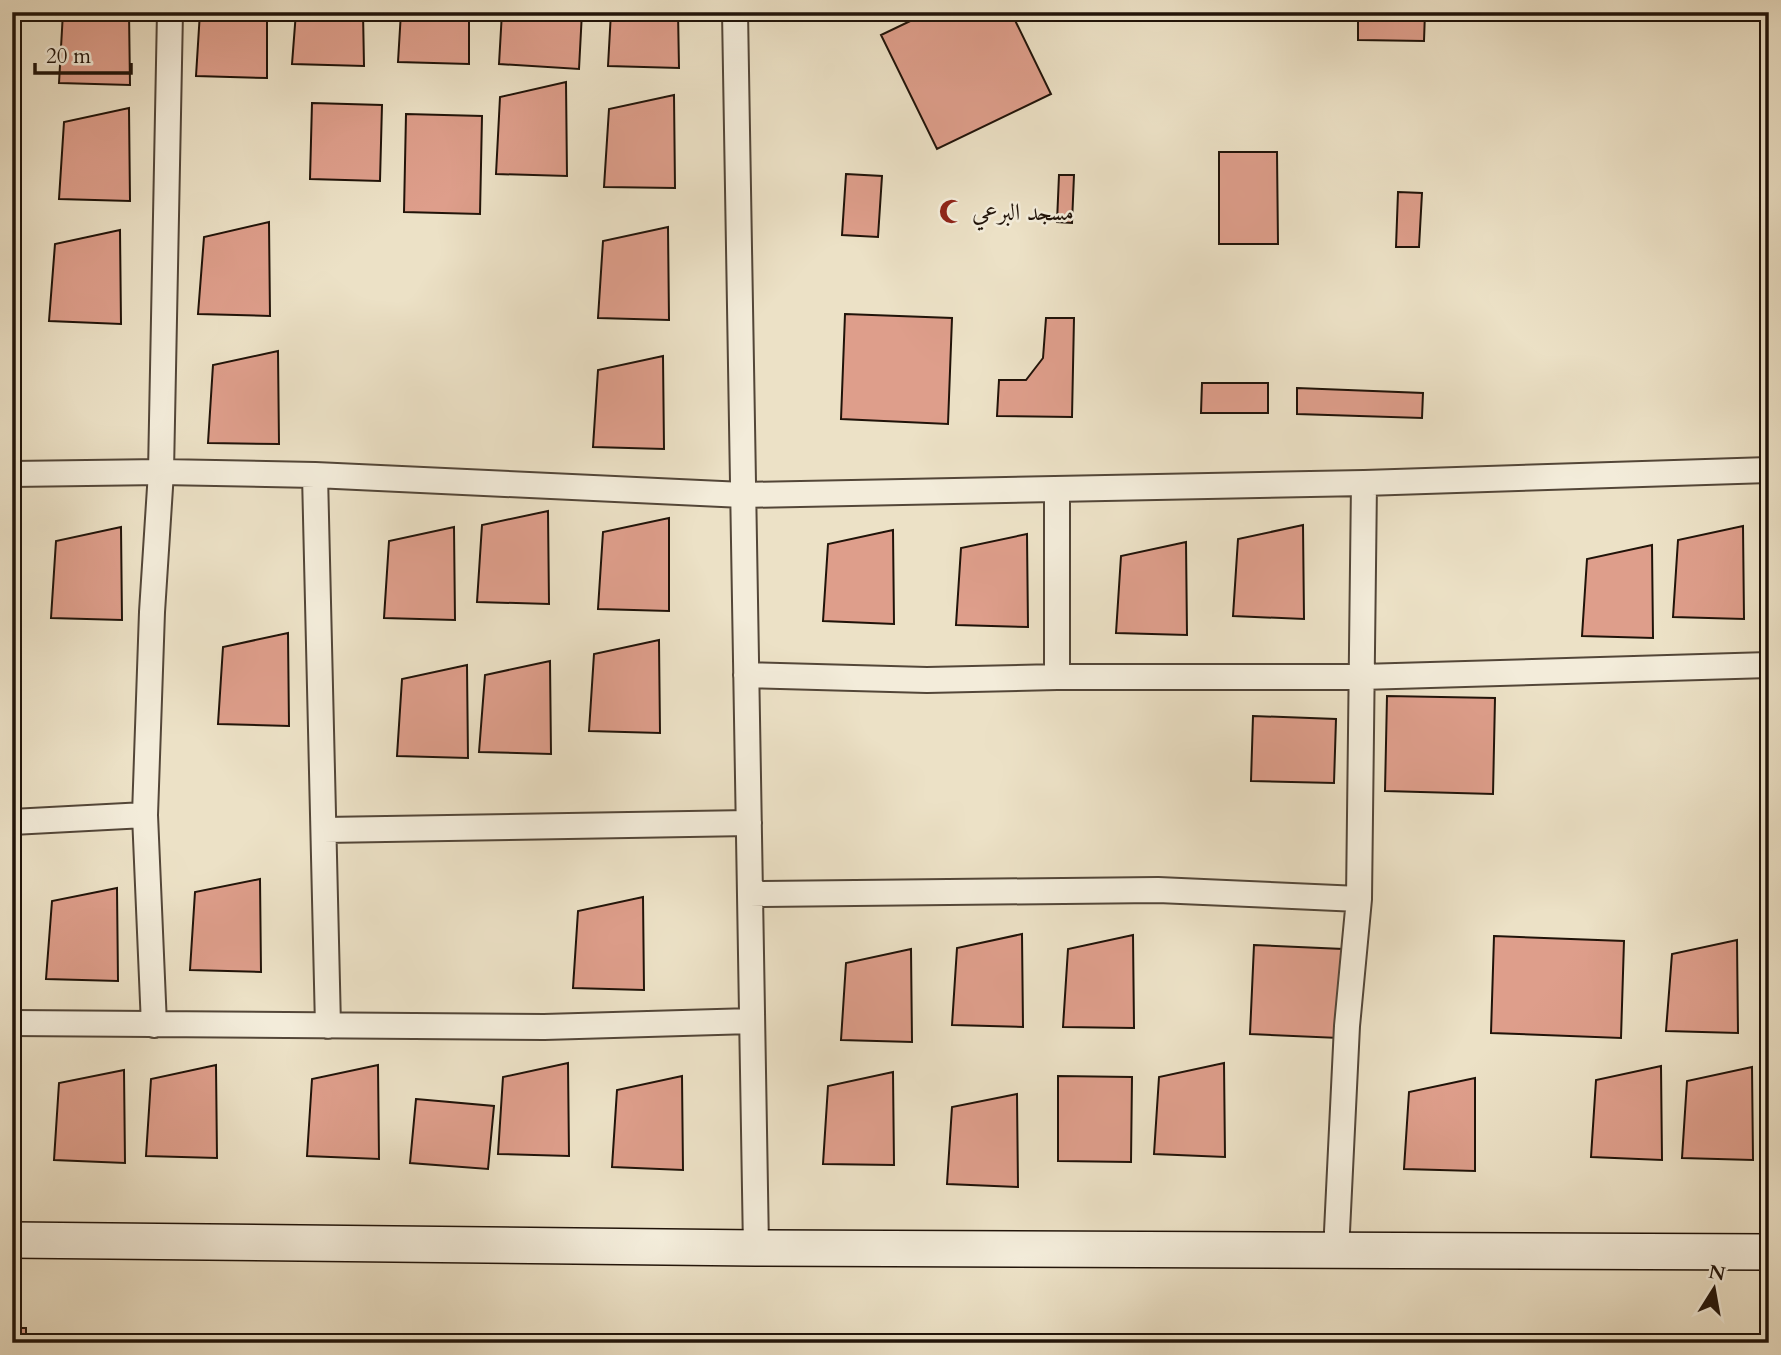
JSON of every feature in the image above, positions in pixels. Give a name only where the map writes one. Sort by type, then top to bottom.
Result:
[{"type":"street","points":[[154,1025],[145,815],[152,612],[161,472],[170,12]]},
{"type":"street","points":[[735,12],[756,1248]]},
{"type":"street","points":[[12,474],[161,472],[314,475],[743,495],[1364,483],[1769,470]]},
{"type":"street","points":[[314,475],[328,1026]]},
{"type":"street","points":[[1336,1252],[1344,1065],[1359,898],[1364,483]]},
{"type":"street","points":[[1057,489],[1058,677]]},
{"type":"street","points":[[746,675],[927,680],[1361,677],[1769,665]]},
{"type":"street","points":[[12,822],[145,815]]},
{"type":"street","points":[[324,830],[749,823]]},
{"type":"street","points":[[750,894],[1158,890],[1359,898]]},
{"type":"street","points":[[12,1023],[544,1027],[752,1021]]},
{"type":"street","points":[[12,1240],[1336,1252],[1769,1252]]},
{"type":"building","points":[[12,12],[16,12],[17,80],[12,80]]},
{"type":"building","points":[[63,12],[129,12],[130,85],[59,83]]},
{"type":"building","points":[[200,12],[267,12],[267,78],[196,76]]},
{"type":"building","points":[[296,12],[363,12],[364,66],[292,64]]},
{"type":"building","points":[[401,12],[469,12],[469,64],[398,62]]},
{"type":"building","points":[[502,12],[582,12],[579,69],[499,64]]},
{"type":"building","points":[[611,12],[678,12],[679,68],[608,66]]},
{"type":"building","points":[[929,12],[1011,12],[1051,94],[937,149],[881,35]]},
{"type":"building","points":[[1020,12],[1084,12],[1084,20],[1019,17]]},
{"type":"building","points":[[1358,12],[1425,12],[1424,41],[1358,40]]},
{"type":"building","points":[[18,81],[19,174],[12,174],[12,82]]},
{"type":"building","points":[[566,82],[567,176],[496,174],[500,97]]},
{"type":"building","points":[[674,95],[675,188],[604,187],[609,109]]},
{"type":"building","points":[[312,103],[382,105],[380,181],[310,179]]},
{"type":"building","points":[[129,108],[130,201],[59,199],[64,122]]},
{"type":"building","points":[[406,114],[482,116],[480,214],[404,212]]},
{"type":"building","points":[[1219,152],[1277,152],[1278,244],[1219,244]]},
{"type":"building","points":[[846,174],[882,176],[878,237],[842,235]]},
{"type":"building","points":[[1059,175],[1074,175],[1072,223],[1057,222]]},
{"type":"building","points":[[1398,192],[1422,193],[1419,247],[1396,247]]},
{"type":"building","points":[[269,222],[270,316],[198,314],[204,237]]},
{"type":"building","points":[[668,227],[669,320],[598,318],[603,241]]},
{"type":"building","points":[[120,230],[121,324],[49,321],[55,244]]},
{"type":"building","points":[[845,314],[952,318],[948,424],[841,419]]},
{"type":"building","points":[[1046,318],[1074,318],[1072,417],[997,416],[999,380],[1026,380],[1043,358]]},
{"type":"building","points":[[278,351],[279,444],[208,443],[213,365]]},
{"type":"building","points":[[663,356],[664,449],[593,447],[598,370]]},
{"type":"building","points":[[1202,383],[1268,383],[1268,413],[1201,413]]},
{"type":"building","points":[[1297,388],[1423,393],[1422,418],[1297,414]]},
{"type":"building","points":[[548,511],[549,604],[477,602],[482,525]]},
{"type":"building","points":[[669,518],[669,611],[598,609],[603,532]]},
{"type":"building","points":[[1303,525],[1304,619],[1233,616],[1238,539]]},
{"type":"building","points":[[1743,526],[1744,619],[1673,617],[1678,540]]},
{"type":"building","points":[[121,527],[122,620],[51,618],[56,541]]},
{"type":"building","points":[[454,527],[455,620],[384,618],[389,541]]},
{"type":"building","points":[[893,530],[894,624],[823,621],[828,544]]},
{"type":"building","points":[[1027,534],[1028,627],[956,625],[961,548]]},
{"type":"building","points":[[1186,542],[1187,635],[1116,633],[1121,556]]},
{"type":"building","points":[[1652,545],[1653,638],[1582,636],[1587,559]]},
{"type":"building","points":[[288,633],[289,726],[218,724],[223,647]]},
{"type":"building","points":[[659,640],[660,733],[589,731],[594,654]]},
{"type":"building","points":[[18,651],[19,744],[12,744],[12,652]]},
{"type":"building","points":[[550,661],[551,754],[479,752],[485,675]]},
{"type":"building","points":[[467,665],[468,758],[397,756],[402,679]]},
{"type":"building","points":[[1387,696],[1495,698],[1493,794],[1385,791]]},
{"type":"building","points":[[1253,716],[1336,719],[1334,783],[1251,781]]},
{"type":"building","points":[[260,879],[261,972],[190,970],[195,892]]},
{"type":"building","points":[[117,888],[118,981],[46,979],[52,901]]},
{"type":"building","points":[[643,897],[644,990],[573,988],[578,911]]},
{"type":"building","points":[[1022,934],[1023,1027],[952,1025],[957,948]]},
{"type":"building","points":[[1133,935],[1134,1028],[1063,1027],[1068,949]]},
{"type":"building","points":[[1494,936],[1624,941],[1621,1038],[1491,1033]]},
{"type":"building","points":[[1737,940],[1738,1033],[1666,1031],[1672,954]]},
{"type":"building","points":[[1254,945],[1343,949],[1339,1038],[1250,1034]]},
{"type":"building","points":[[911,949],[912,1042],[841,1040],[846,963]]},
{"type":"building","points":[[568,1063],[569,1156],[498,1154],[503,1077]]},
{"type":"building","points":[[1224,1063],[1225,1157],[1154,1154],[1159,1077]]},
{"type":"building","points":[[216,1065],[217,1158],[146,1156],[151,1079]]},
{"type":"building","points":[[378,1065],[379,1159],[307,1156],[312,1079]]},
{"type":"building","points":[[1661,1066],[1662,1160],[1591,1157],[1596,1080]]},
{"type":"building","points":[[1752,1067],[1753,1160],[1682,1158],[1687,1081]]},
{"type":"building","points":[[124,1070],[125,1163],[54,1160],[59,1083]]},
{"type":"building","points":[[893,1072],[894,1165],[823,1164],[828,1086]]},
{"type":"building","points":[[682,1076],[683,1170],[612,1167],[617,1090]]},
{"type":"building","points":[[1058,1076],[1132,1077],[1131,1162],[1058,1161]]},
{"type":"building","points":[[1475,1078],[1475,1171],[1404,1169],[1409,1092]]},
{"type":"building","points":[[1017,1094],[1018,1187],[947,1184],[952,1107]]},
{"type":"building","points":[[416,1099],[494,1106],[488,1169],[410,1163]]},
{"type":"building","points":[[12,1328],[26,1328],[26,1343],[12,1343]]},
{"type":"building","points":[[1012,1338],[1078,1343],[1011,1343]]},
{"type":"place","name":"مسجد البرعي","points":[[952,212]]}]
